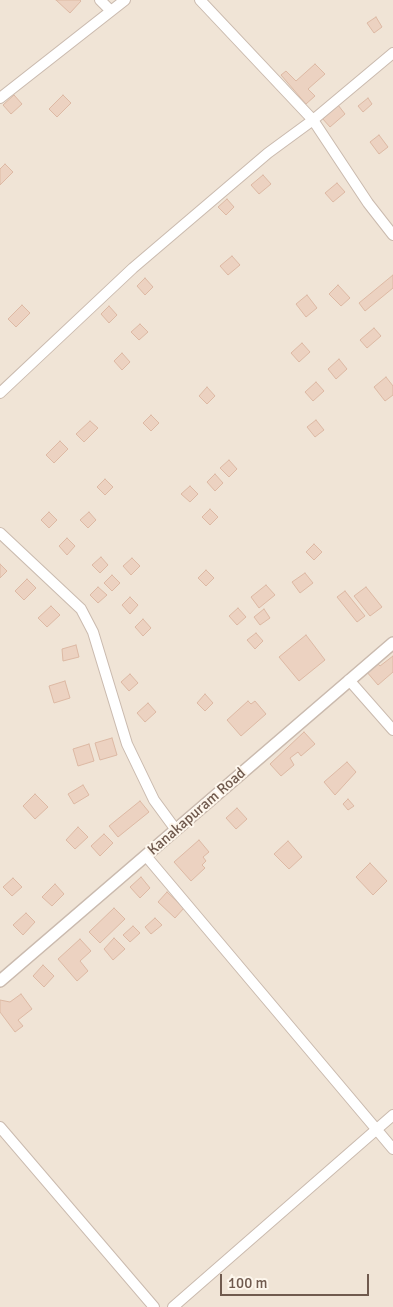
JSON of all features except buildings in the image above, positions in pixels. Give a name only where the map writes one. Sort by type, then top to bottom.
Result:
[{"type":"street","points":[[100,0],[111,11]]},
{"type":"street","points":[[0,98],[125,0]]},
{"type":"street","points":[[200,0],[313,120],[368,203],[393,235]]},
{"type":"street","points":[[0,393],[133,268],[268,153],[313,120],[393,52]]},
{"type":"street","points":[[0,533],[81,609],[93,632],[127,744],[154,800],[176,830]]},
{"type":"street","name":"Kanakapuram Road","points":[[0,980],[393,643]]},
{"type":"street","points":[[349,680],[393,730]]},
{"type":"street","points":[[146,856],[393,1149]]},
{"type":"street","points":[[172,1307],[393,1115]]},
{"type":"street","points":[[0,1127],[154,1307]]},
{"type":"shaded area","points":[[0,0],[393,0],[393,1307],[0,1307]]}]
